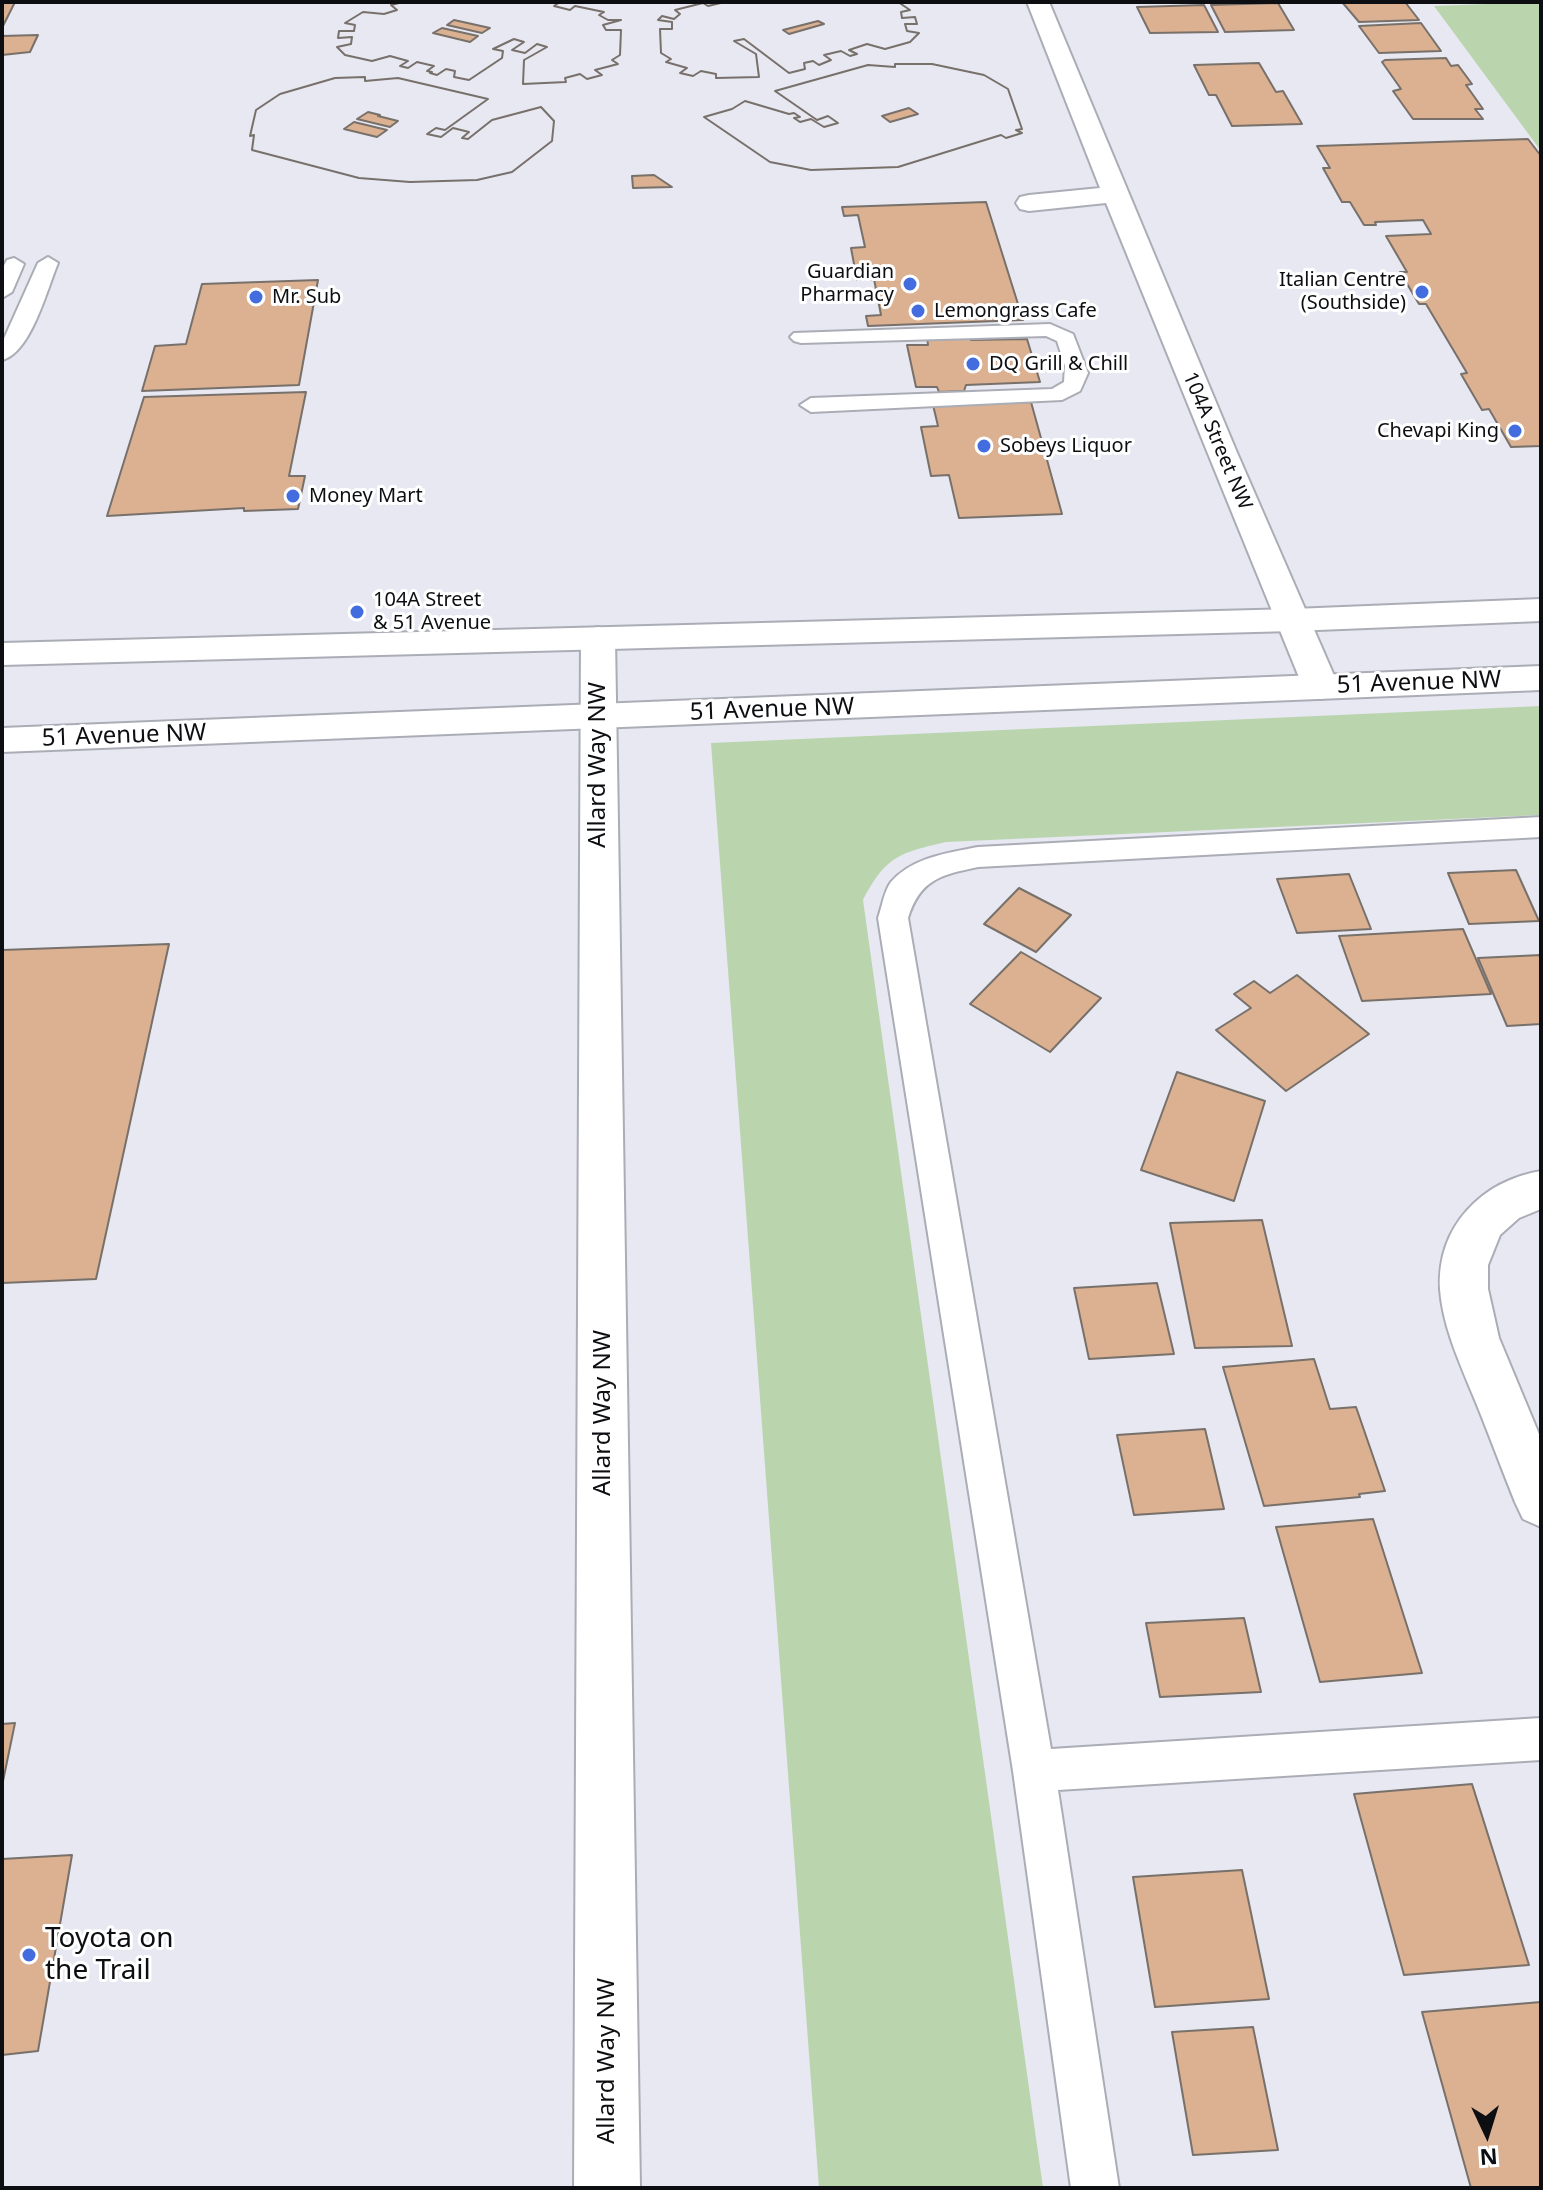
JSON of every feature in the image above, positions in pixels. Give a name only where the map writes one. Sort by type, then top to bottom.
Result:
[{"type":"street","name":"104A Street NW","points":[[1038,2],[1321,687]]},
{"type":"street","points":[[1029,203],[1115,194]]},
{"type":"street","points":[[2,654],[1293,620],[1541,610]]},
{"type":"street","name":"Allard Way NW","points":[[598,638],[607,2188]]},
{"type":"street","name":"51 Avenue NW","points":[[2,740],[1541,678]]},
{"type":"street","points":[[1541,1190],[1497,1206],[1478,1228],[1465,1257],[1464,1291],[1473,1335],[1541,1502]]},
{"type":"lane","points":[[2,354],[14,344],[48,263]]},
{"type":"lane","points":[[2,292],[14,264]]},
{"type":"lane","points":[[801,337],[1050,330],[1066,338],[1077,377],[1076,385],[1070,391],[1054,395],[811,405]]},
{"type":"lane","points":[[1095,2188],[1034,1771],[893,918],[902,889],[932,867],[978,857],[1541,827]]},
{"type":"lane","points":[[1034,1771],[1541,1739]]},
{"type":"green space","points":[[1541,2],[1541,151],[1434,6]]},
{"type":"green space","points":[[1541,706],[1541,815],[946,842],[905,854],[887,865],[863,900],[1043,2188],[819,2188],[711,743]]},
{"type":"building","points":[[2,2],[15,2],[2,28]]},
{"type":"building","points":[[403,2],[560,2],[554,6],[570,10],[575,6],[604,12],[599,15],[608,20],[621,20],[603,25],[606,30],[621,30],[620,55],[612,60],[618,64],[595,70],[602,75],[587,79],[580,74],[565,78],[566,82],[523,84],[524,60],[547,47],[537,44],[525,53],[512,50],[524,42],[514,39],[493,49],[503,51],[502,58],[469,80],[454,77],[455,71],[446,69],[437,75],[430,73],[427,71],[434,66],[417,62],[408,68],[400,66],[408,61],[390,56],[372,61],[345,55],[337,47],[351,44],[352,37],[338,38],[339,31],[354,31],[355,25],[345,23],[363,12],[384,14],[397,10],[391,5]],"holes":[[[454,20],[490,28],[482,33],[447,25]],[[442,28],[478,36],[470,42],[433,33]]]},
{"type":"building","points":[[403,2],[560,2],[554,6],[570,10],[575,6],[604,12],[599,15],[608,20],[621,20],[603,25],[606,30],[621,30],[620,55],[612,60],[618,64],[595,70],[602,75],[587,79],[580,74],[565,78],[566,82],[523,84],[524,60],[547,47],[537,44],[525,53],[512,50],[524,42],[514,39],[493,49],[503,51],[502,58],[469,80],[454,77],[455,71],[446,69],[437,75],[430,73],[427,71],[434,66],[417,62],[408,68],[400,66],[408,61],[390,56],[372,61],[345,55],[337,47],[351,44],[352,37],[338,38],[339,31],[354,31],[355,25],[345,23],[363,12],[384,14],[397,10],[391,5]]},
{"type":"building","points":[[725,2],[898,2],[910,10],[901,12],[902,18],[915,17],[917,24],[905,24],[907,31],[919,33],[910,42],[885,49],[867,44],[849,50],[857,54],[850,56],[841,51],[824,55],[831,60],[819,65],[813,61],[804,63],[805,69],[789,73],[744,39],[734,41],[756,54],[759,77],[716,78],[716,74],[701,71],[693,76],[680,73],[687,68],[666,62],[671,59],[661,53],[660,29],[672,29],[672,22],[658,20],[662,16],[674,19],[680,14],[675,10],[703,3],[708,6]],"holes":[[[818,21],[824,24],[789,34],[783,30]]]},
{"type":"building","points":[[725,2],[898,2],[910,10],[901,12],[902,18],[915,17],[917,24],[905,24],[907,31],[919,33],[910,42],[885,49],[867,44],[849,50],[857,54],[850,56],[841,51],[824,55],[831,60],[819,65],[813,61],[804,63],[805,69],[789,73],[744,39],[734,41],[756,54],[759,77],[716,78],[716,74],[701,71],[693,76],[680,73],[687,68],[666,62],[671,59],[661,53],[660,29],[672,29],[672,22],[658,20],[662,16],[674,19],[680,14],[675,10],[703,3],[708,6]]},
{"type":"building","points":[[1342,2],[1405,2],[1419,20],[1359,22]]},
{"type":"building","points":[[1278,3],[1294,30],[1225,32],[1211,5]]},
{"type":"building","points":[[1204,5],[1218,32],[1150,33],[1137,7]]},
{"type":"building","points":[[1421,23],[1441,51],[1379,53],[1359,26]]},
{"type":"building","points":[[38,35],[30,52],[2,55],[2,36]]},
{"type":"building","points":[[1446,58],[1451,66],[1458,65],[1472,84],[1466,85],[1483,109],[1475,109],[1483,119],[1413,119],[1393,91],[1401,89],[1382,62]]},
{"type":"building","points":[[1259,63],[1276,92],[1283,91],[1302,124],[1232,126],[1216,95],[1209,95],[1194,65]]},
{"type":"building","points":[[895,64],[932,64],[984,75],[1008,89],[1022,129],[1016,130],[1022,133],[1006,138],[1001,135],[898,167],[811,170],[770,162],[704,117],[732,109],[745,101],[794,113],[800,117],[794,118],[800,122],[811,119],[824,127],[838,123],[828,116],[817,120],[775,91],[868,65],[895,67]],"holes":[[[909,108],[918,114],[890,122],[882,116]]]},
{"type":"building","points":[[895,64],[932,64],[984,75],[1008,89],[1022,129],[1016,130],[1022,133],[1006,138],[1001,135],[898,167],[811,170],[770,162],[704,117],[732,109],[745,101],[794,113],[800,117],[794,118],[800,122],[811,119],[824,127],[838,123],[828,116],[817,120],[775,91],[868,65],[895,67]]},
{"type":"building","points":[[365,77],[365,81],[398,78],[488,99],[445,130],[436,128],[427,134],[441,137],[453,128],[469,132],[462,138],[468,139],[492,120],[541,107],[554,121],[552,141],[512,172],[477,180],[410,182],[359,178],[252,150],[254,135],[250,136],[256,110],[280,94],[335,78]],"holes":[[[368,112],[378,116],[398,121],[390,127],[357,119]],[[354,122],[387,130],[377,137],[344,129]]]},
{"type":"building","points":[[365,77],[365,81],[398,78],[488,99],[445,130],[436,128],[427,134],[441,137],[453,128],[469,132],[462,138],[468,139],[492,120],[541,107],[554,121],[552,141],[512,172],[477,180],[410,182],[359,178],[252,150],[254,135],[250,136],[256,110],[280,94],[335,78]]},
{"type":"building","points":[[1528,139],[1541,156],[1541,446],[1511,447],[1489,409],[1482,410],[1461,374],[1467,373],[1426,304],[1419,304],[1400,272],[1407,272],[1386,236],[1431,234],[1423,220],[1364,225],[1350,202],[1342,202],[1323,168],[1330,168],[1317,146]]},
{"type":"building","points":[[654,175],[672,187],[633,188],[632,176]]},
{"type":"building","points":[[986,202],[1023,320],[868,326],[866,316],[881,315],[874,279],[857,280],[851,248],[865,247],[858,215],[844,216],[842,207]]},
{"type":"building","points":[[318,280],[299,385],[142,391],[155,346],[186,344],[202,284]]},
{"type":"building","name":"DQ Grill & Chill","points":[[970,336],[971,340],[1027,339],[1040,382],[966,385],[964,391],[939,392],[937,387],[916,387],[907,345],[928,345],[927,337]]},
{"type":"building","points":[[306,392],[289,476],[305,476],[298,509],[244,511],[244,508],[107,516],[144,397]]},
{"type":"building","name":"Sobeys Liquor","points":[[1031,402],[1062,514],[959,518],[949,475],[931,476],[921,427],[938,426],[933,405]]},
{"type":"building","points":[[1516,870],[1539,921],[1469,924],[1448,873]]},
{"type":"building","points":[[1349,874],[1371,929],[1297,933],[1277,879]]},
{"type":"building","points":[[1019,888],[1071,915],[1036,952],[984,924]]},
{"type":"building","points":[[1463,929],[1491,994],[1362,1001],[1339,936]]},
{"type":"building","points":[[169,944],[96,1279],[2,1283],[2,950]]},
{"type":"building","points":[[1021,952],[1101,998],[1050,1052],[970,1004]]},
{"type":"building","points":[[1541,955],[1541,1024],[1507,1026],[1478,958]]},
{"type":"building","points":[[1297,975],[1369,1034],[1286,1091],[1216,1030],[1251,1008],[1234,994],[1254,981],[1270,993]]},
{"type":"building","points":[[1177,1072],[1265,1101],[1234,1201],[1141,1170]]},
{"type":"building","points":[[1262,1220],[1292,1346],[1195,1348],[1170,1223]]},
{"type":"building","points":[[1157,1283],[1174,1354],[1089,1359],[1074,1288]]},
{"type":"building","points":[[1314,1359],[1330,1409],[1356,1407],[1385,1491],[1359,1494],[1360,1497],[1264,1506],[1223,1367]]},
{"type":"building","points":[[1205,1429],[1224,1509],[1134,1515],[1117,1435]]},
{"type":"building","points":[[1373,1519],[1422,1673],[1320,1682],[1276,1527]]},
{"type":"building","points":[[1244,1618],[1261,1692],[1160,1697],[1146,1623]]},
{"type":"building","points":[[15,1723],[2,1786],[2,1724]]},
{"type":"building","points":[[1472,1784],[1529,1965],[1404,1975],[1354,1794]]},
{"type":"building","name":"Toyota on the Trail","points":[[72,1855],[38,2051],[2,2055],[2,1859]]},
{"type":"building","points":[[1242,1870],[1269,1999],[1155,2007],[1133,1877]]},
{"type":"building","points":[[1541,2002],[1541,2188],[1471,2188],[1422,2012]]},
{"type":"building","points":[[1253,2027],[1278,2150],[1193,2155],[1172,2032]]},
{"type":"place","name":"Guardian Pharmacy","points":[[910,284]]},
{"type":"place","name":"Italian Centre (Southside)","points":[[1422,292]]},
{"type":"place","name":"Mr. Sub","points":[[256,297]]},
{"type":"place","name":"Lemongrass Cafe","points":[[918,311]]},
{"type":"place","name":"DQ Grill & Chill","points":[[973,364]]},
{"type":"place","name":"Chevapi King","points":[[1515,431]]},
{"type":"place","name":"Sobeys Liquor","points":[[984,446]]},
{"type":"place","name":"Money Mart","points":[[293,496]]},
{"type":"place","name":"104A Street & 51 Avenue","points":[[357,612]]},
{"type":"place","name":"Toyota on the Trail","points":[[29,1955]]}]
